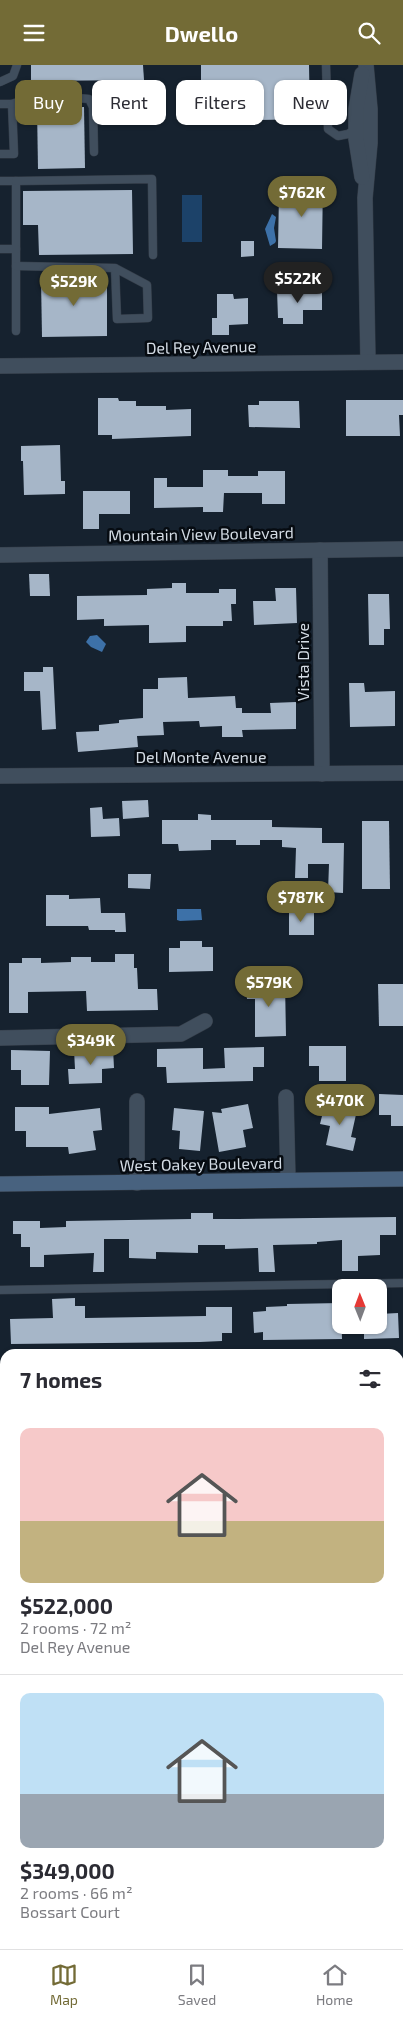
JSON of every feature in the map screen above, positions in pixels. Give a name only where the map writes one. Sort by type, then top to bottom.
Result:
[{"type":"main road","name":"West Oakey Boulevard","points":[[0,1184],[403,1179]]},
{"type":"street","points":[[365,65],[370,114],[370,143],[365,199],[368,363]]},
{"type":"street","points":[[365,65],[356,109],[356,129],[365,199]]},
{"type":"street","name":"Del Rey Avenue","points":[[0,366],[403,362]]},
{"type":"street","name":"Mountain View Boulevard","points":[[0,555],[403,549]]},
{"type":"street","name":"Vista Drive","points":[[320,550],[322,774]]},
{"type":"street","name":"Del Monte Avenue","points":[[0,776],[403,773]]},
{"type":"street","points":[[0,1038],[181,1034],[205,1021]]},
{"type":"street","points":[[286,1097],[288,1180]]},
{"type":"street","points":[[137,1101],[137,1183]]},
{"type":"lane","points":[[0,82],[14,76],[16,65]]},
{"type":"lane","points":[[326,65],[328,129],[338,136],[348,134],[356,129],[370,114]]},
{"type":"lane","points":[[0,105],[30,99],[88,99],[93,107],[94,152]]},
{"type":"lane","points":[[0,154],[14,153],[12,104]]},
{"type":"lane","points":[[0,181],[152,179],[153,255]]},
{"type":"lane","points":[[16,181],[16,331]]},
{"type":"lane","points":[[0,249],[16,249]]},
{"type":"lane","points":[[16,266],[115,268],[147,285],[148,318],[117,319],[115,268]]},
{"type":"lane","points":[[0,1290],[403,1283]]},
{"type":"shaded area","points":[[182,195],[202,195],[202,242],[182,242]]},
{"type":"shaded area","points":[[272,214],[276,217],[274,228],[276,241],[270,246],[265,229]]},
{"type":"shaded area","points":[[97,635],[106,644],[102,652],[91,647],[86,642],[90,636]]},
{"type":"shaded area","points":[[177,909],[201,909],[202,920],[177,920]]},
{"type":"building","points":[[31,65],[143,65],[144,80],[82,81],[31,80]]},
{"type":"building","points":[[201,65],[309,65],[309,80],[274,80],[274,120],[264,120],[264,80],[201,80]]},
{"type":"building","points":[[82,107],[84,107],[85,168],[38,169],[37,125],[82,125]]},
{"type":"building","points":[[305,180],[323,180],[322,249],[278,248],[279,193],[305,194]]},
{"type":"building","points":[[132,190],[133,254],[39,255],[38,225],[23,225],[23,191]]},
{"type":"building","points":[[241,241],[254,241],[254,256],[241,257]]},
{"type":"building","points":[[107,278],[107,336],[42,337],[41,279]]},
{"type":"building","points":[[322,289],[322,310],[303,310],[303,324],[283,324],[283,318],[278,318],[277,290]]},
{"type":"building","points":[[217,294],[233,294],[234,299],[248,298],[248,324],[229,325],[229,335],[212,335],[212,318],[217,318]]},
{"type":"building","points":[[98,398],[118,398],[119,401],[136,401],[136,406],[166,406],[166,410],[191,409],[191,436],[112,439],[112,435],[98,435]]},
{"type":"building","points":[[346,400],[403,400],[403,415],[399,415],[400,436],[346,436]]},
{"type":"building","points":[[259,401],[299,401],[300,428],[249,427],[248,405],[259,405]]},
{"type":"building","points":[[60,445],[61,481],[65,481],[65,494],[24,495],[21,446]]},
{"type":"building","points":[[203,470],[228,470],[228,476],[258,476],[258,471],[285,471],[285,504],[262,504],[262,493],[224,493],[223,512],[203,512],[203,507],[154,508],[154,478],[167,478],[167,487],[203,487]]},
{"type":"building","points":[[83,491],[130,491],[130,514],[99,514],[99,529],[83,529]]},
{"type":"building","points":[[29,574],[49,574],[50,596],[30,596]]},
{"type":"building","points":[[172,583],[186,583],[186,593],[219,593],[219,589],[236,589],[236,604],[231,604],[232,621],[223,621],[223,626],[186,626],[186,642],[149,643],[149,625],[104,626],[104,619],[77,620],[77,596],[147,595],[147,589],[172,588]]},
{"type":"building","points":[[275,588],[296,588],[297,623],[254,625],[253,601],[276,601]]},
{"type":"building","points":[[368,594],[389,594],[390,629],[384,629],[384,645],[369,645]]},
{"type":"building","points":[[43,667],[53,667],[56,729],[42,730],[40,691],[24,691],[24,672],[43,672]]},
{"type":"building","points":[[187,677],[188,698],[235,696],[236,708],[242,708],[242,713],[271,713],[270,703],[296,702],[296,729],[242,730],[243,737],[222,737],[222,726],[200,727],[199,721],[163,722],[164,735],[137,736],[138,747],[78,752],[76,732],[99,731],[99,725],[119,723],[119,720],[143,718],[143,689],[158,689],[158,678]]},
{"type":"building","points":[[349,683],[364,683],[365,692],[395,691],[395,726],[350,727]]},
{"type":"building","points":[[148,800],[149,817],[123,819],[122,801]]},
{"type":"building","points":[[102,807],[103,819],[119,818],[120,836],[91,837],[90,808]]},
{"type":"building","points":[[198,814],[211,815],[211,820],[272,820],[272,827],[322,828],[322,843],[344,843],[343,893],[328,892],[329,864],[308,864],[308,878],[295,878],[296,848],[282,847],[282,840],[260,840],[260,845],[236,845],[236,840],[211,840],[211,850],[179,851],[178,844],[162,844],[162,820],[198,820]]},
{"type":"building","points":[[362,821],[389,821],[390,889],[362,889]]},
{"type":"building","points":[[128,874],[151,874],[150,889],[128,888]]},
{"type":"building","points":[[46,895],[69,895],[69,899],[100,898],[101,913],[125,913],[126,932],[89,930],[88,926],[46,926]]},
{"type":"building","points":[[289,910],[314,910],[314,935],[289,935]]},
{"type":"building","points":[[180,941],[202,941],[202,947],[213,947],[213,971],[169,972],[169,948],[180,948]]},
{"type":"building","points":[[115,954],[134,954],[134,968],[137,968],[138,989],[157,989],[158,1010],[87,1011],[86,991],[28,992],[28,1013],[9,1013],[9,963],[22,963],[22,958],[41,958],[41,963],[71,962],[71,957],[91,957],[91,962],[115,962]]},
{"type":"building","points":[[246,982],[285,982],[286,1036],[255,1037],[255,999],[247,999]]},
{"type":"building","points":[[378,984],[403,984],[403,1026],[379,1026]]},
{"type":"building","points":[[309,1046],[346,1046],[346,1081],[319,1081],[319,1066],[309,1066]]},
{"type":"building","points":[[264,1047],[264,1067],[253,1067],[253,1081],[167,1083],[166,1067],[157,1067],[157,1049],[203,1048],[203,1069],[225,1068],[224,1048]]},
{"type":"building","points":[[113,1048],[114,1068],[102,1069],[102,1083],[69,1084],[68,1069],[75,1069],[74,1050]]},
{"type":"building","points":[[11,1050],[50,1051],[49,1085],[21,1085],[21,1070],[11,1070]]},
{"type":"building","points":[[379,1094],[403,1095],[403,1126],[391,1126],[391,1115],[379,1115]]},
{"type":"building","points":[[248,1104],[253,1128],[243,1130],[246,1147],[219,1152],[212,1112],[222,1113],[221,1109]]},
{"type":"building","points":[[325,1104],[357,1110],[351,1137],[356,1138],[353,1151],[326,1145],[330,1126],[320,1124]]},
{"type":"building","points":[[15,1107],[49,1107],[49,1114],[100,1108],[102,1130],[93,1131],[96,1150],[69,1154],[68,1147],[26,1147],[26,1131],[15,1131]]},
{"type":"building","points":[[174,1108],[204,1111],[200,1151],[179,1149],[180,1131],[172,1130]]},
{"type":"building","points":[[191,1213],[213,1213],[213,1219],[396,1217],[396,1235],[380,1235],[380,1255],[358,1256],[358,1271],[342,1271],[342,1240],[317,1242],[317,1244],[273,1245],[275,1272],[259,1272],[258,1248],[225,1249],[225,1245],[198,1245],[198,1253],[156,1252],[156,1259],[129,1258],[129,1239],[104,1239],[104,1272],[93,1272],[94,1253],[44,1255],[44,1267],[30,1267],[30,1247],[21,1247],[21,1234],[13,1234],[13,1221],[40,1221],[40,1228],[66,1227],[66,1221],[191,1219]]},
{"type":"building","points":[[75,1298],[75,1306],[85,1306],[85,1318],[206,1316],[206,1307],[232,1307],[232,1333],[222,1333],[222,1341],[11,1344],[10,1319],[53,1318],[52,1299]]},
{"type":"building","points":[[332,1303],[332,1334],[342,1334],[342,1339],[263,1340],[263,1332],[254,1333],[253,1312],[266,1311],[266,1307],[287,1306],[287,1304]]},
{"type":"building","points":[[398,1313],[399,1338],[364,1339],[364,1334],[388,1334],[388,1314]]}]
